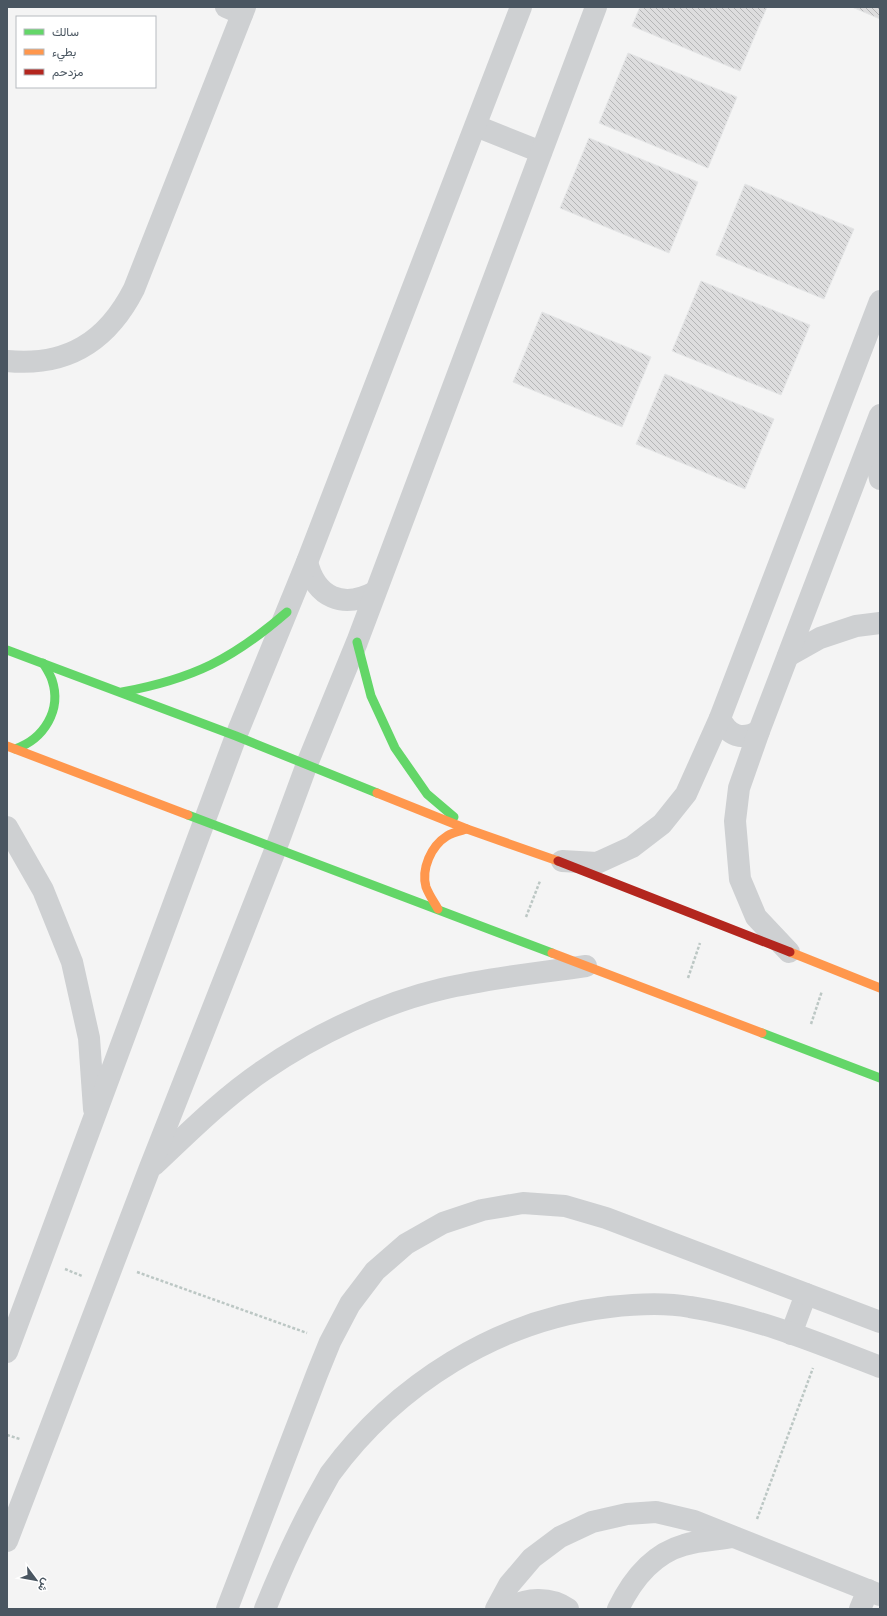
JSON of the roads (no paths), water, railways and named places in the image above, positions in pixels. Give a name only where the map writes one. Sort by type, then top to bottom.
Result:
[{"type":"street","points":[[7,1352],[236,736],[307,562],[521,7]]},
{"type":"street","points":[[7,1541],[149,1170],[276,848],[307,764],[357,642],[596,7]]},
{"type":"street","points":[[7,361],[24,363],[44,361],[63,356],[81,348],[98,337],[113,323],[125,307],[134,289],[238,9]]},
{"type":"street","points":[[476,126],[541,152]]},
{"type":"street","points":[[554,859],[597,863],[632,847],[662,824],[686,794],[720,718],[880,301]]},
{"type":"street","points":[[789,952],[756,917],[740,879],[735,821],[739,788],[759,731],[880,414]]},
{"type":"street","points":[[872,436],[880,479]]},
{"type":"street","points":[[307,562],[310,575],[317,586],[327,595],[339,600],[351,600],[364,598],[375,592]]},
{"type":"street","points":[[121,692],[147,689],[173,682],[223,661],[246,647],[287,612]]},
{"type":"street","points":[[788,656],[820,638],[856,626],[880,623]]},
{"type":"street","points":[[357,642],[371,696],[395,748],[427,794],[467,829]]},
{"type":"street","points":[[7,650],[236,736],[467,829],[554,859],[880,988]]},
{"type":"street","points":[[11,748],[32,742],[45,730],[53,714],[56,696],[52,678],[43,663]]},
{"type":"street","points":[[720,718],[729,732],[736,735],[752,735],[759,731]]},
{"type":"street","points":[[11,748],[880,1078]]},
{"type":"street","points":[[7,827],[43,890],[72,962],[89,1038],[94,1116]]},
{"type":"street","points":[[438,909],[430,897],[425,882],[428,860],[431,853],[440,841],[453,833],[467,829]]},
{"type":"street","points":[[149,1170],[212,1111],[264,1070],[320,1036],[379,1009],[442,989],[586,966]]},
{"type":"street","points":[[227,1609],[317,1374],[330,1342],[350,1304],[371,1277],[406,1244],[449,1221],[482,1210],[523,1203],[565,1206],[606,1218],[880,1322]]},
{"type":"street","points":[[791,1334],[806,1294]]},
{"type":"street","points":[[265,1609],[302,1525],[323,1487],[330,1475],[364,1433],[401,1398],[443,1366],[489,1340],[538,1321],[589,1309],[636,1304],[688,1306],[742,1317],[880,1367]]},
{"type":"street","points":[[496,1609],[509,1586],[532,1558],[560,1536],[592,1522],[626,1514],[656,1512],[694,1521],[741,1540],[869,1598]]},
{"type":"street","points":[[618,1609],[626,1593],[639,1574],[660,1557],[684,1545],[741,1540]]},
{"type":"street","points":[[507,1609],[514,1604],[538,1599],[561,1604],[568,1609]]}]
